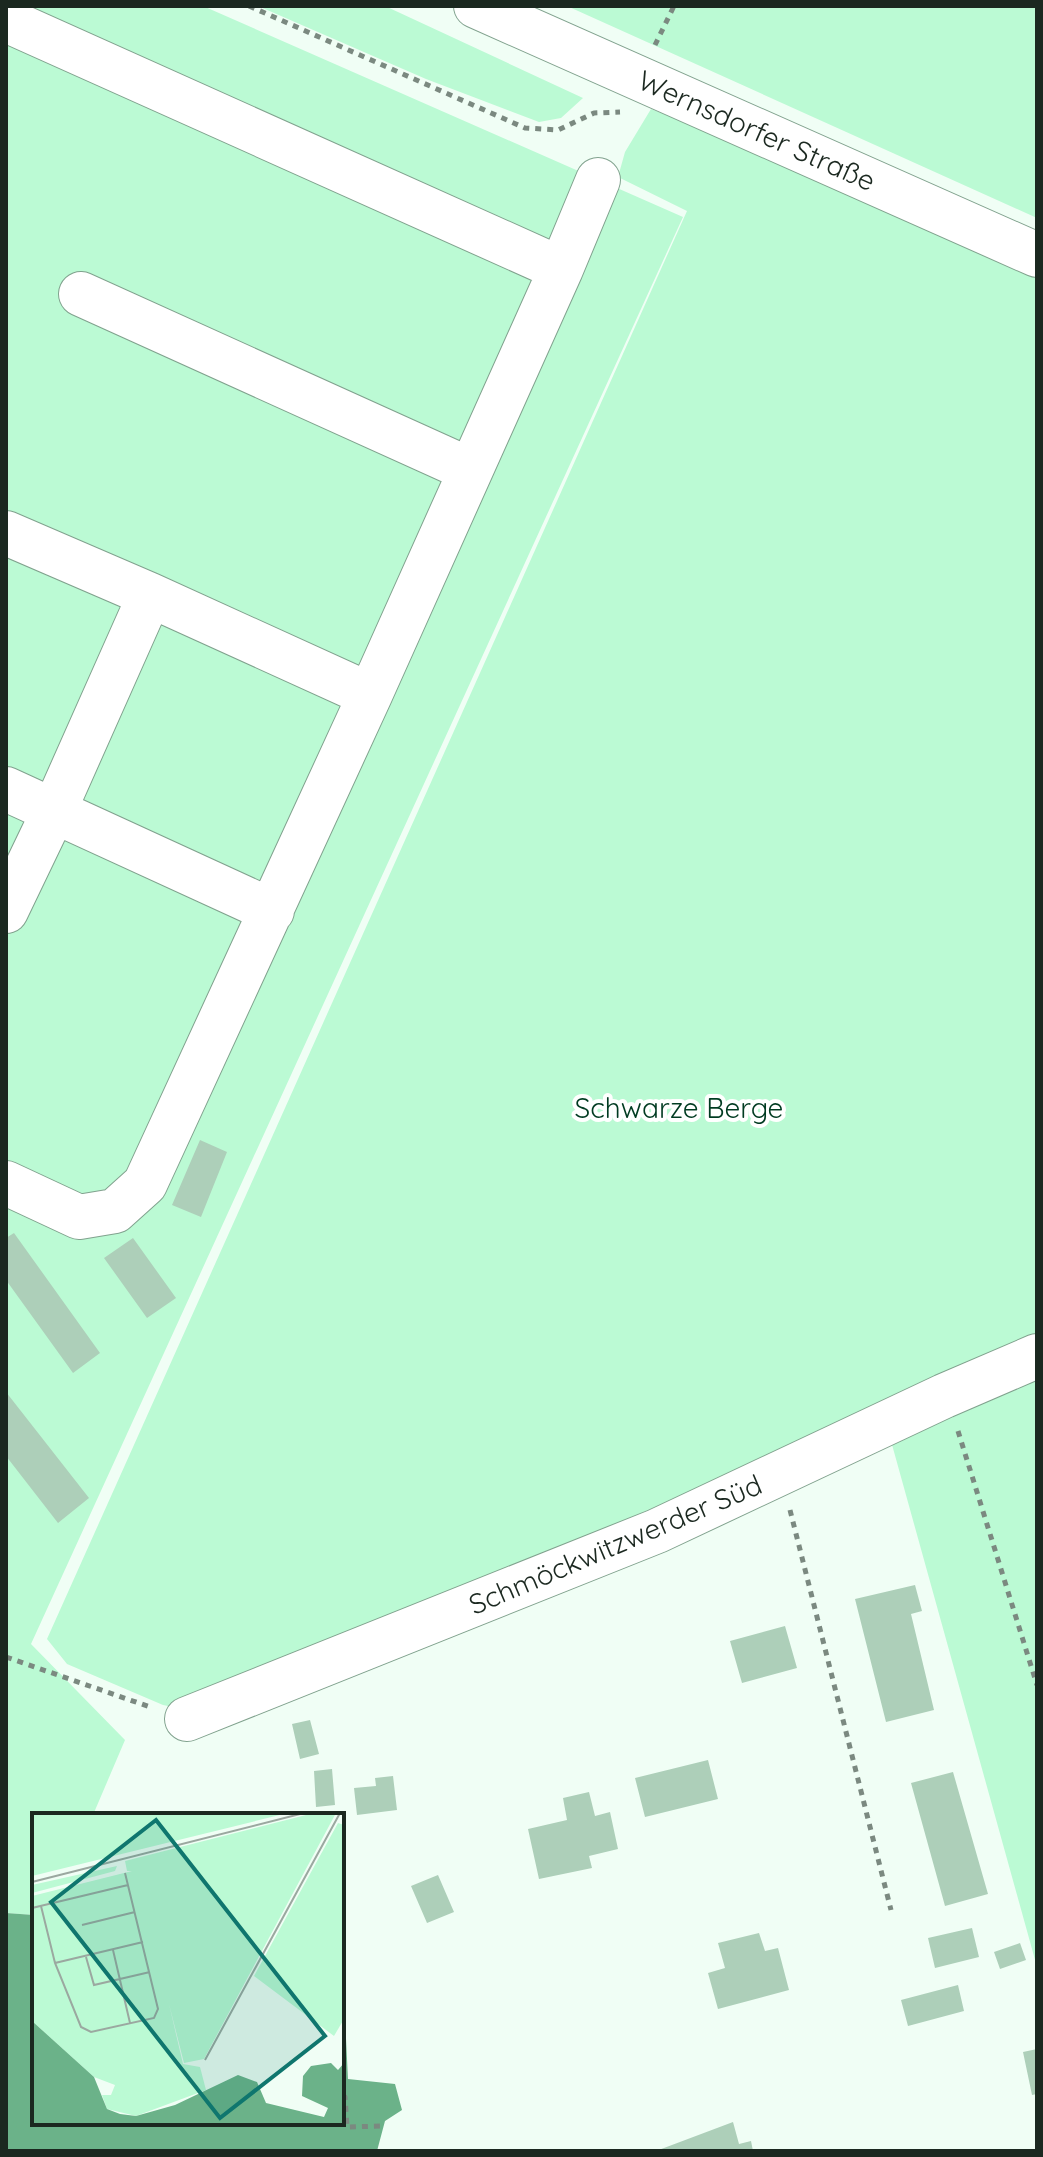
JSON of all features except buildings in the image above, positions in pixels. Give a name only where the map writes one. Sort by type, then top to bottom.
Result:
[{"type":"street","name":"Wernsdorfer Straße","points":[[476,6],[1037,255]]},
{"type":"street","points":[[6,20],[561,269]]},
{"type":"street","points":[[6,1183],[79,1217],[115,1211],[145,1184],[370,695],[598,180]]},
{"type":"street","points":[[81,294],[470,470]]},
{"type":"street","points":[[6,533],[370,695]]},
{"type":"street","points":[[6,911],[150,595]]},
{"type":"street","points":[[6,789],[272,911]]},
{"type":"street","name":"Schmöckwitzwerder Süd","points":[[187,1719],[657,1531],[944,1396],[1037,1356]]},
{"type":"path","points":[[249,6],[525,128],[558,130],[594,113],[625,112]]},
{"type":"path","points":[[944,1396],[953,1415],[1037,1685]]},
{"type":"path","points":[[781,1474],[891,1910]]},
{"type":"path","points":[[6,1657],[187,1719]]},
{"type":"path","points":[[344,2097],[347,2127],[384,2126]]},
{"type":"green space","points":[[6,6],[203,6],[683,217],[31,1644],[125,1740],[94,1813],[32,1813],[32,1915],[6,1913]]},
{"type":"green space","points":[[258,6],[385,6],[583,98],[561,118],[539,122],[426,79]]},
{"type":"green space","points":[[567,6],[1037,6],[1037,218]]},
{"type":"green space","name":"Schwarze Berge","points":[[651,109],[747,146],[1037,275],[1037,1338],[251,1683],[183,1709],[163,1705],[67,1664],[47,1639],[687,211],[618,177],[625,152]]},
{"type":"green space","points":[[1037,1379],[1037,1967],[891,1441]]},
{"type":"shaded area","points":[[6,1913],[32,1915],[32,2125],[344,2125],[344,1998],[348,2079],[395,2084],[402,2110],[385,2121],[377,2151],[6,2151]]}]
